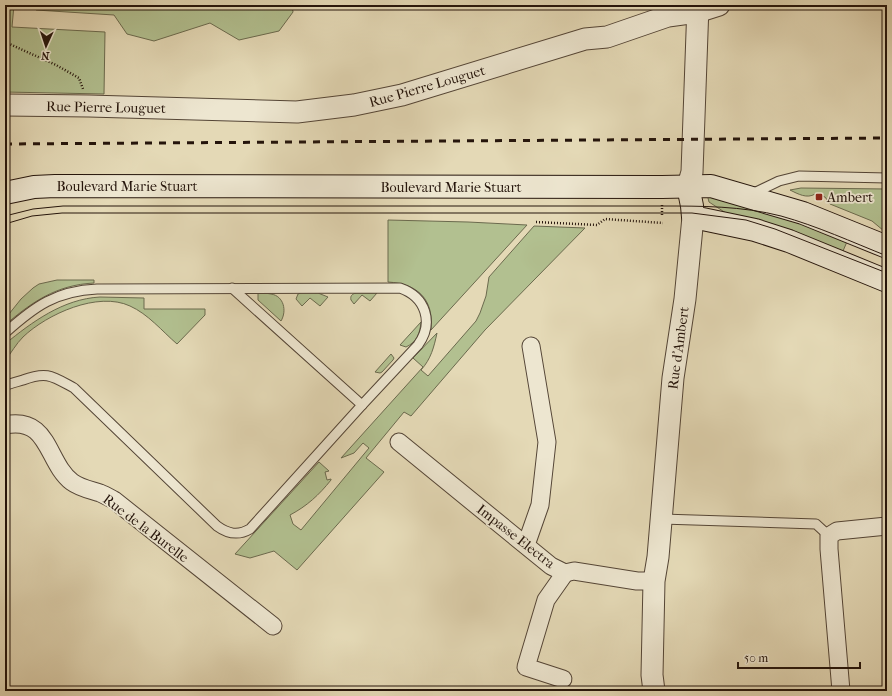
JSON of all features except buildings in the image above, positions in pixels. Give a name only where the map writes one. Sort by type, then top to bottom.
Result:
[{"type":"main road","name":"Boulevard Marie Stuart","points":[[5,193],[34,187],[55,186],[711,186],[803,213],[887,247]]},
{"type":"main road","name":"Rue d'Ambert","points":[[688,186],[693,217]]},
{"type":"main road","points":[[693,217],[755,230],[789,241],[887,282]]},
{"type":"street","name":"Rue Pierre Louguet","points":[[5,105],[296,112],[354,105],[402,95],[585,39],[607,37],[668,16],[719,5]]},
{"type":"street","name":"Rue d'Ambert","points":[[688,186],[692,172],[697,9]]},
{"type":"street","name":"Rue d'Ambert","points":[[654,691],[652,675],[654,582],[662,519],[673,378],[685,299],[693,217]]},
{"type":"street","points":[[526,545],[540,505],[547,442],[531,346]]},
{"type":"street","name":"Rue de la Burelle","points":[[5,425],[23,424],[31,426],[42,437],[62,471],[73,483],[114,500],[273,626]]},
{"type":"street","name":"Impasse Electra","points":[[399,442],[551,566],[565,573],[574,571],[637,581],[654,582]]},
{"type":"street","points":[[841,691],[829,536],[837,531],[887,526]]},
{"type":"street","points":[[563,679],[526,667],[546,600],[565,573]]},
{"type":"lane","points":[[750,198],[752,193],[762,188],[779,181],[799,176],[887,178]]},
{"type":"lane","points":[[5,333],[24,315],[60,295],[73,291],[98,289],[392,287],[409,291],[420,300],[425,313],[426,328],[422,340],[250,529],[238,534],[230,534],[217,526],[74,388],[56,379],[42,375],[5,386]]},
{"type":"lane","points":[[232,288],[362,405]]},
{"type":"lane","points":[[662,519],[816,524],[829,536]]},
{"type":"path","points":[[5,42],[56,65],[79,78],[90,106]]},
{"type":"path","points":[[536,222],[597,225],[605,219],[663,223]]},
{"type":"green space","points":[[5,5],[14,5],[12,27],[105,32],[104,94],[5,92]]},
{"type":"green space","points":[[35,5],[292,5],[293,12],[279,31],[239,40],[210,23],[154,41],[127,34],[114,15],[36,10]]},
{"type":"green space","points":[[801,188],[887,189],[887,233],[872,221],[830,204],[825,197],[815,194],[809,196],[802,195],[790,190]]},
{"type":"green space","points":[[707,194],[849,237],[840,258],[732,217],[709,202]]},
{"type":"green space","points":[[388,220],[527,225],[431,330],[430,310],[422,295],[408,286],[388,282]]},
{"type":"green space","points":[[534,226],[585,228],[485,330],[411,416],[404,412],[366,458],[384,472],[297,570],[274,551],[250,558],[235,554],[319,462],[329,471],[325,472],[327,480],[331,480],[312,500],[290,515],[293,524],[301,530],[369,448],[363,443],[354,453],[341,458],[423,367],[413,358],[437,333],[432,353],[427,362],[421,370],[428,376],[476,321],[486,296],[489,277]]},
{"type":"green space","points":[[57,280],[94,280],[94,283],[68,287],[45,296],[25,309],[5,325],[5,319],[21,299],[33,288],[39,284]]},
{"type":"green space","points":[[258,293],[271,294],[279,298],[284,309],[281,321],[258,300]]},
{"type":"green space","points":[[318,293],[328,297],[320,306],[310,298],[302,306],[296,299],[298,294]]},
{"type":"green space","points":[[356,293],[377,293],[370,301],[362,295],[354,304],[351,297]]},
{"type":"green space","points":[[100,297],[144,298],[144,309],[205,309],[205,315],[177,344],[137,309],[117,302],[103,301],[88,303],[59,313],[33,328],[20,340],[5,361],[5,344],[37,320],[73,302]]},
{"type":"green space","points":[[421,322],[419,333],[413,343],[406,347],[400,345]]},
{"type":"green space","points":[[391,354],[394,358],[393,360],[382,372],[375,372]]},
{"type":"tram line","points":[[5,216],[33,209],[63,206],[662,206],[737,208],[781,216],[794,220],[821,229],[887,256]]},
{"type":"tram line","points":[[5,224],[32,216],[62,213],[692,213],[746,220],[775,229],[887,273]]},
{"type":"railway","points":[[5,144],[887,138]]},
{"type":"place","name":"Ambert","points":[[819,197]]}]
